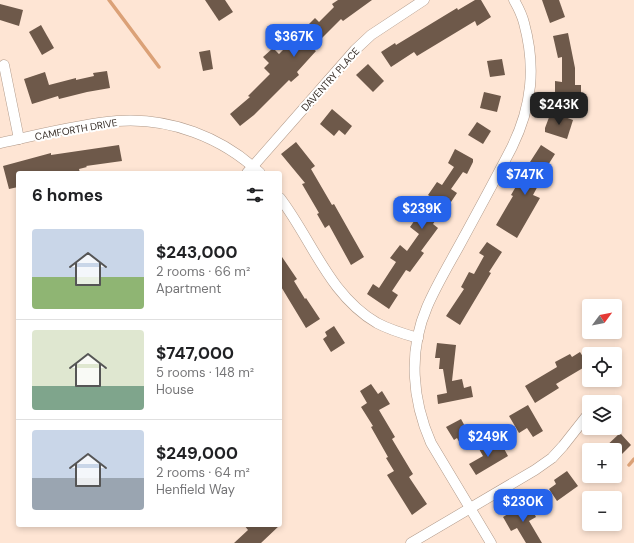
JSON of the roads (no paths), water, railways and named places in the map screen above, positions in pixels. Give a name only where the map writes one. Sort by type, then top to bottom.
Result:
[{"type":"street","name":"DAVENTRY PLACE","points":[[253,171],[355,50],[371,35],[424,0]]},
{"type":"street","points":[[491,543],[431,443],[418,406],[414,379],[415,355],[418,338],[427,307],[512,147],[527,110],[530,90],[531,56],[524,22],[514,0]]},
{"type":"street","points":[[4,65],[19,139]]},
{"type":"street","name":"CAMFORTH DRIVE","points":[[0,143],[93,124],[118,121],[143,121],[173,125],[203,135],[230,150],[253,171]]},
{"type":"street","points":[[282,201],[291,212],[332,281],[350,302],[378,323],[397,332],[418,338]]},
{"type":"street","points":[[411,543],[535,470],[552,458],[582,422]]},
{"type":"waterway","points":[[109,0],[159,67]]},
{"type":"waterway","points":[[629,465],[634,459]]}]
